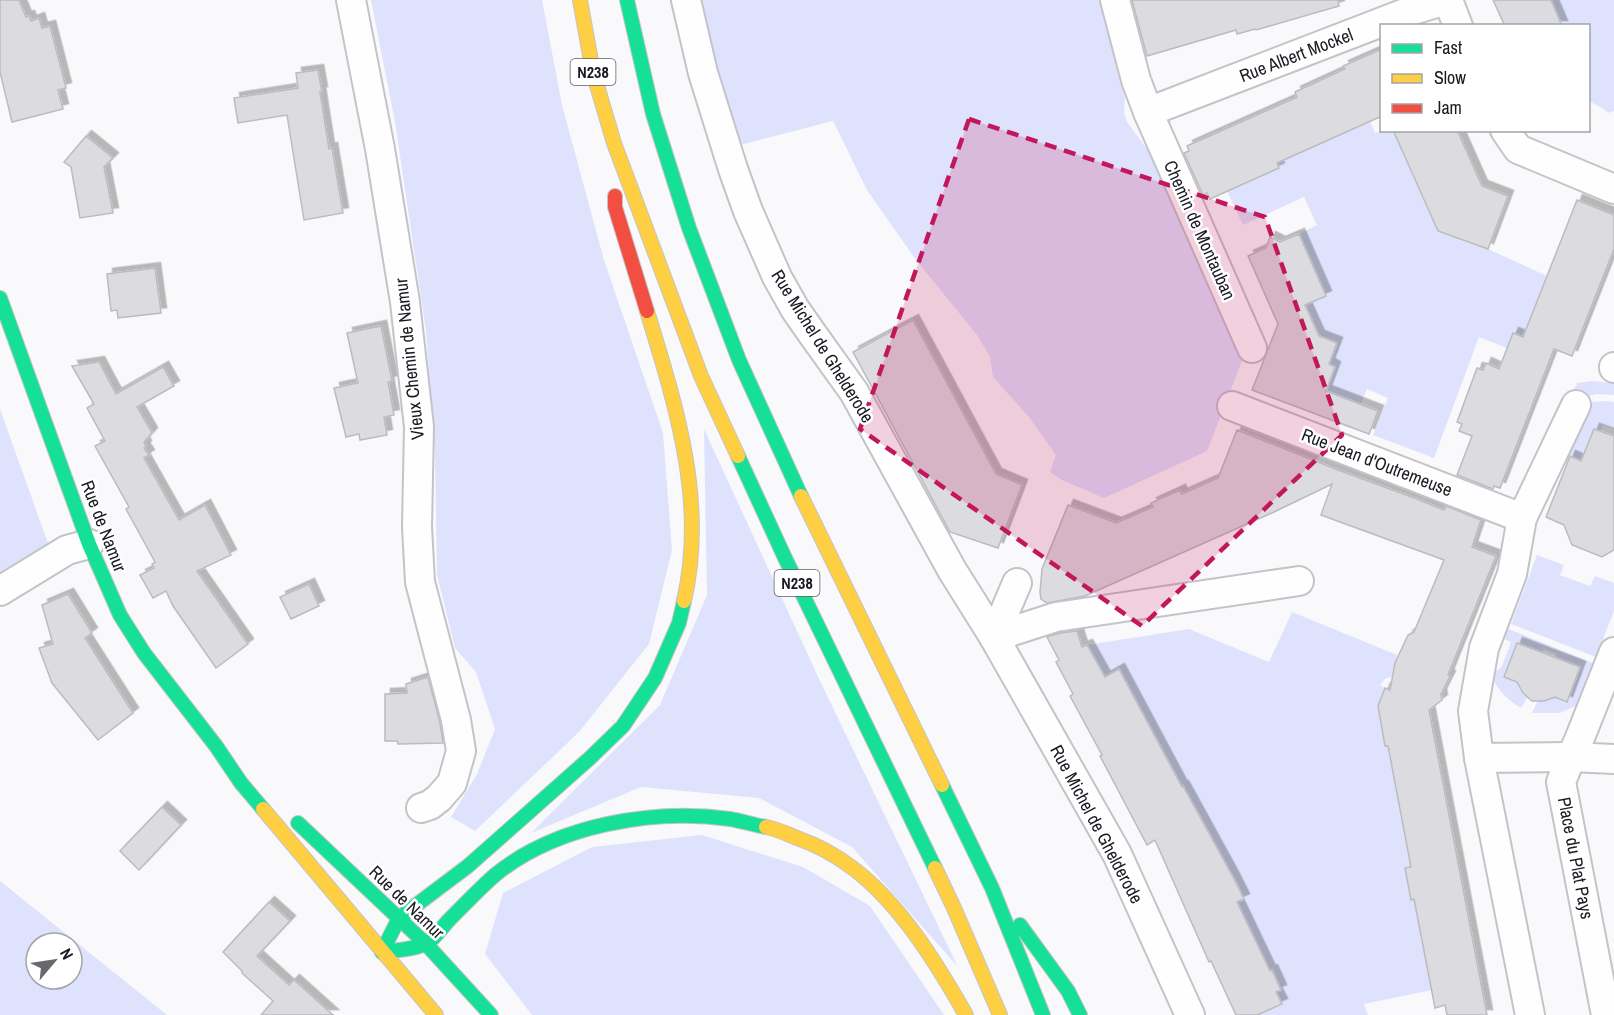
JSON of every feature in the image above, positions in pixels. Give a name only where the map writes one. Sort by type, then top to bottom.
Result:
[{"type":"main road","name":"N238","points":[[580,0],[593,72],[614,143],[701,376],[785,558],[954,908],[1000,1015]]},
{"type":"main road","name":"N238","points":[[627,0],[656,124],[689,228],[739,360],[822,541],[992,888],[1043,1015]]},
{"type":"main road","points":[[382,952],[399,918],[468,866],[623,726],[655,678],[679,623],[688,584],[693,522],[689,477],[678,418],[615,207],[614,143]]},
{"type":"main road","name":"Rue de Namur","points":[[0,298],[89,544],[120,615],[144,652],[216,746],[241,783],[435,1015]]},
{"type":"main road","name":"Rue de Namur","points":[[216,746],[268,795]]},
{"type":"main road","name":"Rue de Namur","points":[[286,811],[426,944],[491,1015]]},
{"type":"main road","points":[[382,952],[426,944],[483,886],[504,869],[544,844],[590,828],[629,819],[697,816],[743,821],[783,832],[818,847],[852,868],[904,919],[966,1015]]},
{"type":"main road","points":[[992,888],[1068,991],[1080,1015]]},
{"type":"street","name":"Vieux Chemin de Namur","points":[[351,0],[380,149],[405,302],[419,427],[417,527],[420,582],[456,720],[461,751],[452,783],[439,798],[421,808]]},
{"type":"street","name":"Rue Michel de Ghelderode","points":[[686,0],[702,73],[733,169],[748,211],[777,277],[800,317],[855,392],[952,570],[994,637],[1117,854],[1190,1015]]},
{"type":"street","name":"Chemin de Montauban","points":[[1115,0],[1136,80],[1148,112],[1252,348]]},
{"type":"street","points":[[1447,0],[1457,24]]},
{"type":"street","name":"Rue Albert Mockel","points":[[1148,112],[1413,9],[1447,0]]},
{"type":"street","points":[[1506,132],[1518,149],[1614,189]]},
{"type":"street","points":[[1530,1015],[1479,758],[1473,711],[1484,648],[1512,574],[1522,518],[1576,405]]},
{"type":"street","name":"Rue Jean d'Outremeuse","points":[[1232,406],[1522,518]]},
{"type":"street","points":[[0,591],[67,550],[89,544]]},
{"type":"street","points":[[994,637],[1056,617],[1299,581]]},
{"type":"street","points":[[994,637],[1017,583]]},
{"type":"street","name":"Place du Plat Pays","points":[[1606,1015],[1561,783],[1614,652]]},
{"type":"street","points":[[1479,758],[1614,759]]},
{"type":"highlighted area","points":[[969,119],[1265,217],[1342,435],[1142,626],[860,429]]},
{"type":"shaded area","points":[[371,0],[542,0],[562,105],[604,260],[663,433],[672,550],[649,644],[579,732],[475,831],[451,817],[477,774],[495,729],[476,672],[455,648],[437,575],[435,455],[426,331],[395,122]]},
{"type":"shaded area","points":[[673,0],[1106,0],[1126,74],[1124,112],[1127,122],[1154,158],[1245,353],[1207,451],[1104,498],[1062,480],[1050,472],[1056,455],[1029,417],[993,377],[990,357],[978,336],[916,260],[867,190],[833,121],[717,151]]},
{"type":"shaded area","points":[[1546,0],[1614,0],[1614,111],[1608,113],[1590,102],[1590,24],[1562,24],[1552,2]]},
{"type":"shaded area","points":[[1370,121],[1375,133],[1398,132],[1402,152],[1438,231],[1488,249],[1547,276],[1523,337],[1513,333],[1507,348],[1479,337],[1434,458],[1373,435],[1388,398],[1367,389],[1350,428],[1316,415],[1335,367],[1329,364],[1337,343],[1314,334],[1305,305],[1326,296],[1299,234],[1317,225],[1304,197],[1243,225],[1227,191],[1277,163]]},
{"type":"shaded area","points":[[1593,381],[1614,383],[1614,395],[1596,394],[1576,400],[1569,399],[1577,383]]},
{"type":"shaded area","points":[[1592,402],[1614,402],[1614,429],[1603,425],[1600,431],[1594,429],[1581,461],[1566,455],[1585,406]]},
{"type":"shaded area","points":[[0,409],[49,546],[0,577]]},
{"type":"shaded area","points":[[704,429],[820,681],[958,967],[852,847],[759,798],[641,787],[531,833],[660,705],[707,595]]},
{"type":"shaded area","points":[[1537,555],[1564,565],[1560,575],[1590,586],[1595,576],[1614,583],[1614,611],[1596,657],[1511,624]]},
{"type":"shaded area","points":[[1292,612],[1397,655],[1392,677],[1386,678],[1380,685],[1385,688],[1377,708],[1387,712],[1385,746],[1388,746],[1411,867],[1405,869],[1411,900],[1414,899],[1432,990],[1364,1004],[1368,1015],[1257,1015],[1282,1004],[1276,992],[1281,990],[1273,971],[1269,972],[1237,902],[1244,899],[1234,877],[1228,880],[1182,787],[1119,669],[1105,677],[1087,645],[1189,629],[1269,662]]},
{"type":"shaded area","points":[[1506,628],[1598,665],[1580,704],[1560,713],[1532,713],[1537,702],[1555,697],[1567,702],[1580,668],[1555,658],[1556,654],[1544,649],[1542,653],[1517,643],[1504,677],[1519,683],[1520,689],[1527,698],[1521,708],[1506,697],[1498,688],[1491,670],[1497,671],[1502,666],[1511,642],[1502,638]]},
{"type":"shaded area","points":[[702,835],[803,867],[870,906],[944,1015],[532,1015],[485,954],[503,893],[592,847]]},
{"type":"shaded area","points":[[0,881],[62,931],[24,931],[24,991],[84,991],[84,948],[167,1015],[0,1015]]},
{"type":"building","points":[[0,0],[19,0],[26,17],[29,16],[31,21],[39,18],[42,28],[50,26],[66,88],[58,90],[63,109],[12,122],[0,72]]},
{"type":"building","points":[[1132,0],[1338,0],[1339,6],[1256,30],[1237,34],[1236,30],[1147,56]]},
{"type":"building","points":[[1493,0],[1551,0],[1561,24],[1504,24]]},
{"type":"building","points":[[1380,50],[1380,117],[1277,163],[1279,168],[1210,199],[1207,193],[1203,195],[1184,153],[1189,151],[1187,146],[1297,97],[1295,92],[1345,69],[1343,66]]},
{"type":"building","points":[[318,70],[329,149],[332,148],[343,213],[304,220],[287,115],[238,123],[234,98],[298,88],[296,73]]},
{"type":"building","points":[[1394,132],[1458,132],[1482,186],[1508,196],[1488,249],[1438,231]]},
{"type":"building","points":[[86,136],[113,158],[104,167],[113,213],[80,218],[71,167],[64,162]]},
{"type":"building","points":[[1577,200],[1614,215],[1614,249],[1572,356],[1554,349],[1500,488],[1494,486],[1493,489],[1457,475],[1472,436],[1459,431],[1462,424],[1457,422],[1477,368],[1483,370],[1486,363],[1499,369],[1513,333],[1523,337]]},
{"type":"building","points":[[1299,234],[1326,296],[1305,305],[1319,336],[1337,343],[1329,364],[1335,367],[1326,391],[1378,411],[1369,434],[1252,390],[1278,324],[1248,256],[1266,248],[1270,237],[1280,242]]},
{"type":"building","points":[[155,268],[161,313],[118,318],[117,310],[111,311],[107,274]]},
{"type":"building","points":[[913,320],[996,474],[1022,485],[998,548],[950,532],[853,352]]},
{"type":"building","points":[[381,326],[392,381],[388,382],[394,415],[384,417],[387,435],[360,440],[359,434],[346,437],[334,388],[358,383],[347,333]]},
{"type":"building","points":[[99,362],[116,394],[163,367],[174,386],[137,407],[152,433],[144,442],[146,446],[144,448],[149,455],[144,458],[179,520],[205,505],[231,555],[197,571],[248,644],[216,668],[173,606],[166,591],[153,598],[140,575],[154,568],[152,564],[155,562],[126,509],[129,507],[95,446],[105,441],[87,408],[94,404],[72,366]]},
{"type":"building","points":[[1594,429],[1614,436],[1614,550],[1602,557],[1572,545],[1564,525],[1546,517],[1570,456],[1581,461]]},
{"type":"building","points":[[1237,430],[1444,510],[1446,506],[1481,520],[1472,547],[1496,556],[1448,675],[1450,676],[1441,694],[1442,700],[1429,710],[1487,1015],[1447,1015],[1445,1005],[1435,1008],[1414,899],[1411,900],[1405,868],[1411,867],[1378,706],[1385,688],[1390,690],[1395,663],[1408,635],[1414,632],[1444,560],[1321,515],[1332,484],[1085,596],[1047,603],[1041,599],[1042,569],[1068,505],[1116,523],[1153,507],[1151,503],[1180,490],[1182,494],[1218,478]]},
{"type":"building","points":[[309,584],[319,606],[291,619],[280,597]]},
{"type":"building","points":[[68,594],[92,633],[85,638],[133,713],[98,740],[52,683],[39,648],[53,644],[42,605]]},
{"type":"building","points":[[1077,631],[1082,647],[1087,645],[1105,677],[1119,669],[1244,899],[1237,902],[1281,990],[1276,992],[1282,1004],[1257,1015],[1236,1015],[1211,961],[1209,962],[1155,840],[1147,845],[1070,696],[1073,694],[1056,662],[1059,660],[1047,637]]},
{"type":"building","points":[[1517,643],[1580,667],[1567,702],[1555,697],[1544,701],[1532,701],[1523,693],[1517,682],[1504,677]]},
{"type":"building","points":[[428,677],[443,743],[398,744],[397,741],[385,741],[385,694],[407,693],[406,684]]},
{"type":"building","points":[[162,807],[181,825],[139,870],[120,851]]},
{"type":"building","points":[[269,902],[290,921],[257,956],[289,985],[294,980],[333,1015],[261,1015],[273,1001],[223,952]]},
{"type":"traffic: fast","points":[[627,0],[653,114],[689,228],[739,360],[801,496]]},
{"type":"traffic: fast","points":[[0,298],[89,544],[120,615],[144,653],[263,809]]},
{"type":"traffic: fast","points":[[738,456],[935,868]]},
{"type":"traffic: fast","points":[[382,952],[399,918],[468,866],[623,726],[655,678],[679,623],[684,601]]},
{"type":"traffic: fast","points":[[942,785],[992,888],[1043,1015]]},
{"type":"traffic: fast","points":[[382,952],[427,943],[495,875],[519,858],[576,832],[607,824],[670,816],[730,819],[766,827]]},
{"type":"traffic: fast","points":[[298,823],[426,944],[491,1015]]},
{"type":"traffic: fast","points":[[1020,925],[1068,991],[1080,1015]]},
{"type":"traffic: slow","points":[[580,0],[593,72],[614,143],[701,376],[738,456]]},
{"type":"traffic: slow","points":[[647,311],[678,418],[690,491],[692,527],[690,564],[684,601]]},
{"type":"traffic: slow","points":[[801,496],[942,785]]},
{"type":"traffic: slow","points":[[263,809],[436,1015]]},
{"type":"traffic: slow","points":[[766,827],[827,851],[871,884],[917,936],[966,1015]]},
{"type":"traffic: slow","points":[[935,868],[1000,1015]]},
{"type":"traffic: jam","points":[[615,196],[615,207],[647,311]]}]
